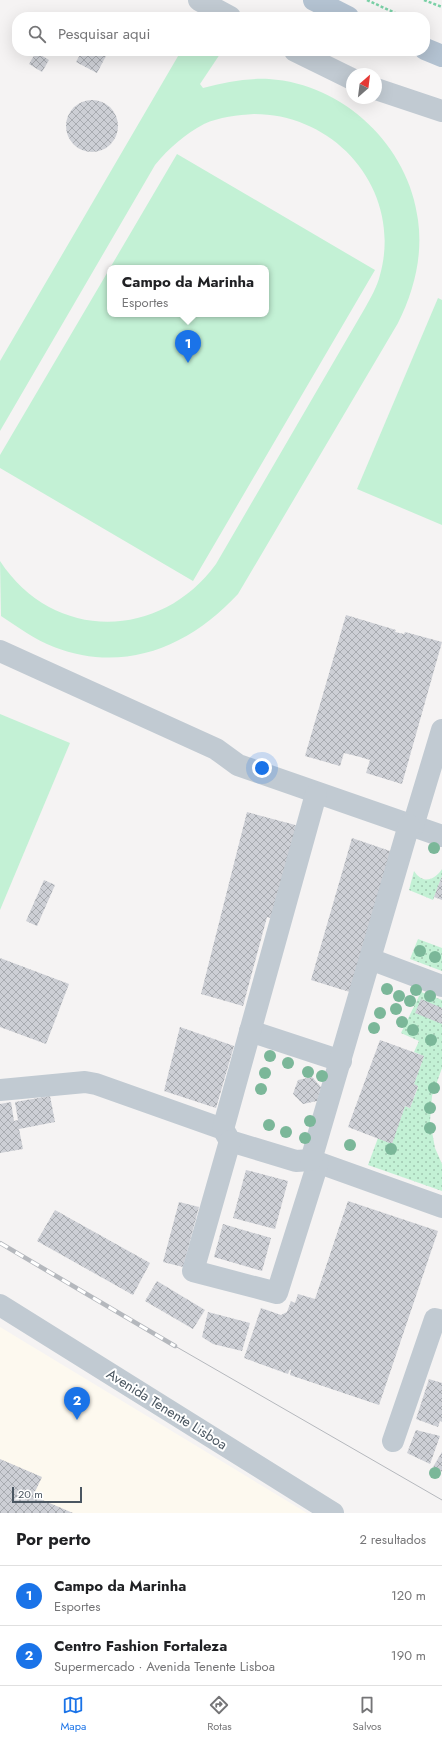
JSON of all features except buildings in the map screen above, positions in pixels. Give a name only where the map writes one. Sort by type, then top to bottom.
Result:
[{"type":"main road","points":[[314,0],[338,12]]},
{"type":"main road","points":[[430,51],[442,56]]},
{"type":"street","points":[[198,0],[221,12]]},
{"type":"street","points":[[305,56],[346,76]]},
{"type":"street","points":[[382,91],[442,111]]},
{"type":"street","points":[[0,651],[216,750],[238,765],[316,794],[442,836]]},
{"type":"street","points":[[316,794],[250,1031],[227,1135],[193,1271],[277,1293],[340,1061],[411,826],[442,730]]},
{"type":"street","points":[[370,960],[442,986]]},
{"type":"street","points":[[250,1031],[340,1061]]},
{"type":"street","points":[[0,1090],[85,1082],[296,1161],[314,1161],[442,1207]]},
{"type":"street","name":"Avenida Tenente Lisboa","points":[[0,1305],[73,1349],[333,1513]]},
{"type":"street","points":[[393,1441],[435,1319],[442,1321]]},
{"type":"path","points":[[367,0],[393,12]]},
{"type":"path","points":[[424,0],[442,7]]},
{"type":"shaded area","points":[[0,1327],[307,1513],[0,1513]]},
{"type":"green space","points":[[178,56],[219,56],[200,84],[203,88],[228,82],[252,79],[269,79],[297,83],[323,93],[347,106],[368,124],[387,144],[401,167],[412,193],[418,220],[419,233],[416,273],[404,311],[238,594],[219,613],[177,641],[154,650],[130,656],[105,658],[80,655],[40,641],[1,616],[0,561],[22,588],[48,606],[77,618],[107,622],[137,618],[166,607],[193,589],[216,564],[376,288],[380,275],[385,244],[382,215],[372,188],[357,163],[337,143],[312,127],[284,118],[254,114],[229,117],[204,124],[172,147],[155,165],[0,431],[0,361]]},
{"type":"green space","points":[[177,154],[375,270],[193,581],[0,468],[0,455],[107,273],[107,317],[269,317],[269,265],[112,265]]},
{"type":"green space","points":[[438,298],[442,300],[442,525],[357,489]]},
{"type":"green space","points":[[0,714],[70,743],[0,910]]},
{"type":"green space","points":[[442,869],[442,876],[433,900],[409,890],[414,871],[421,878],[429,879],[436,876]]},
{"type":"green space","points":[[418,939],[442,948],[442,971],[410,959]]},
{"type":"green space","points":[[421,992],[442,1000],[442,1068],[432,1096],[430,1121],[435,1148],[442,1164],[442,1191],[368,1165],[378,1138],[392,1143],[405,1106],[410,1108],[418,1087],[414,1084],[424,1056],[414,1052],[419,1041],[401,1033]]},
{"type":"tram line","points":[[175,1346],[442,1500]]},
{"type":"railway","points":[[0,1243],[175,1346]]},
{"type":"place","name":"Campo da Marinha","points":[[188,363]]},
{"type":"place","name":"Centro Fashion Fortaleza","points":[[77,1420]]}]
